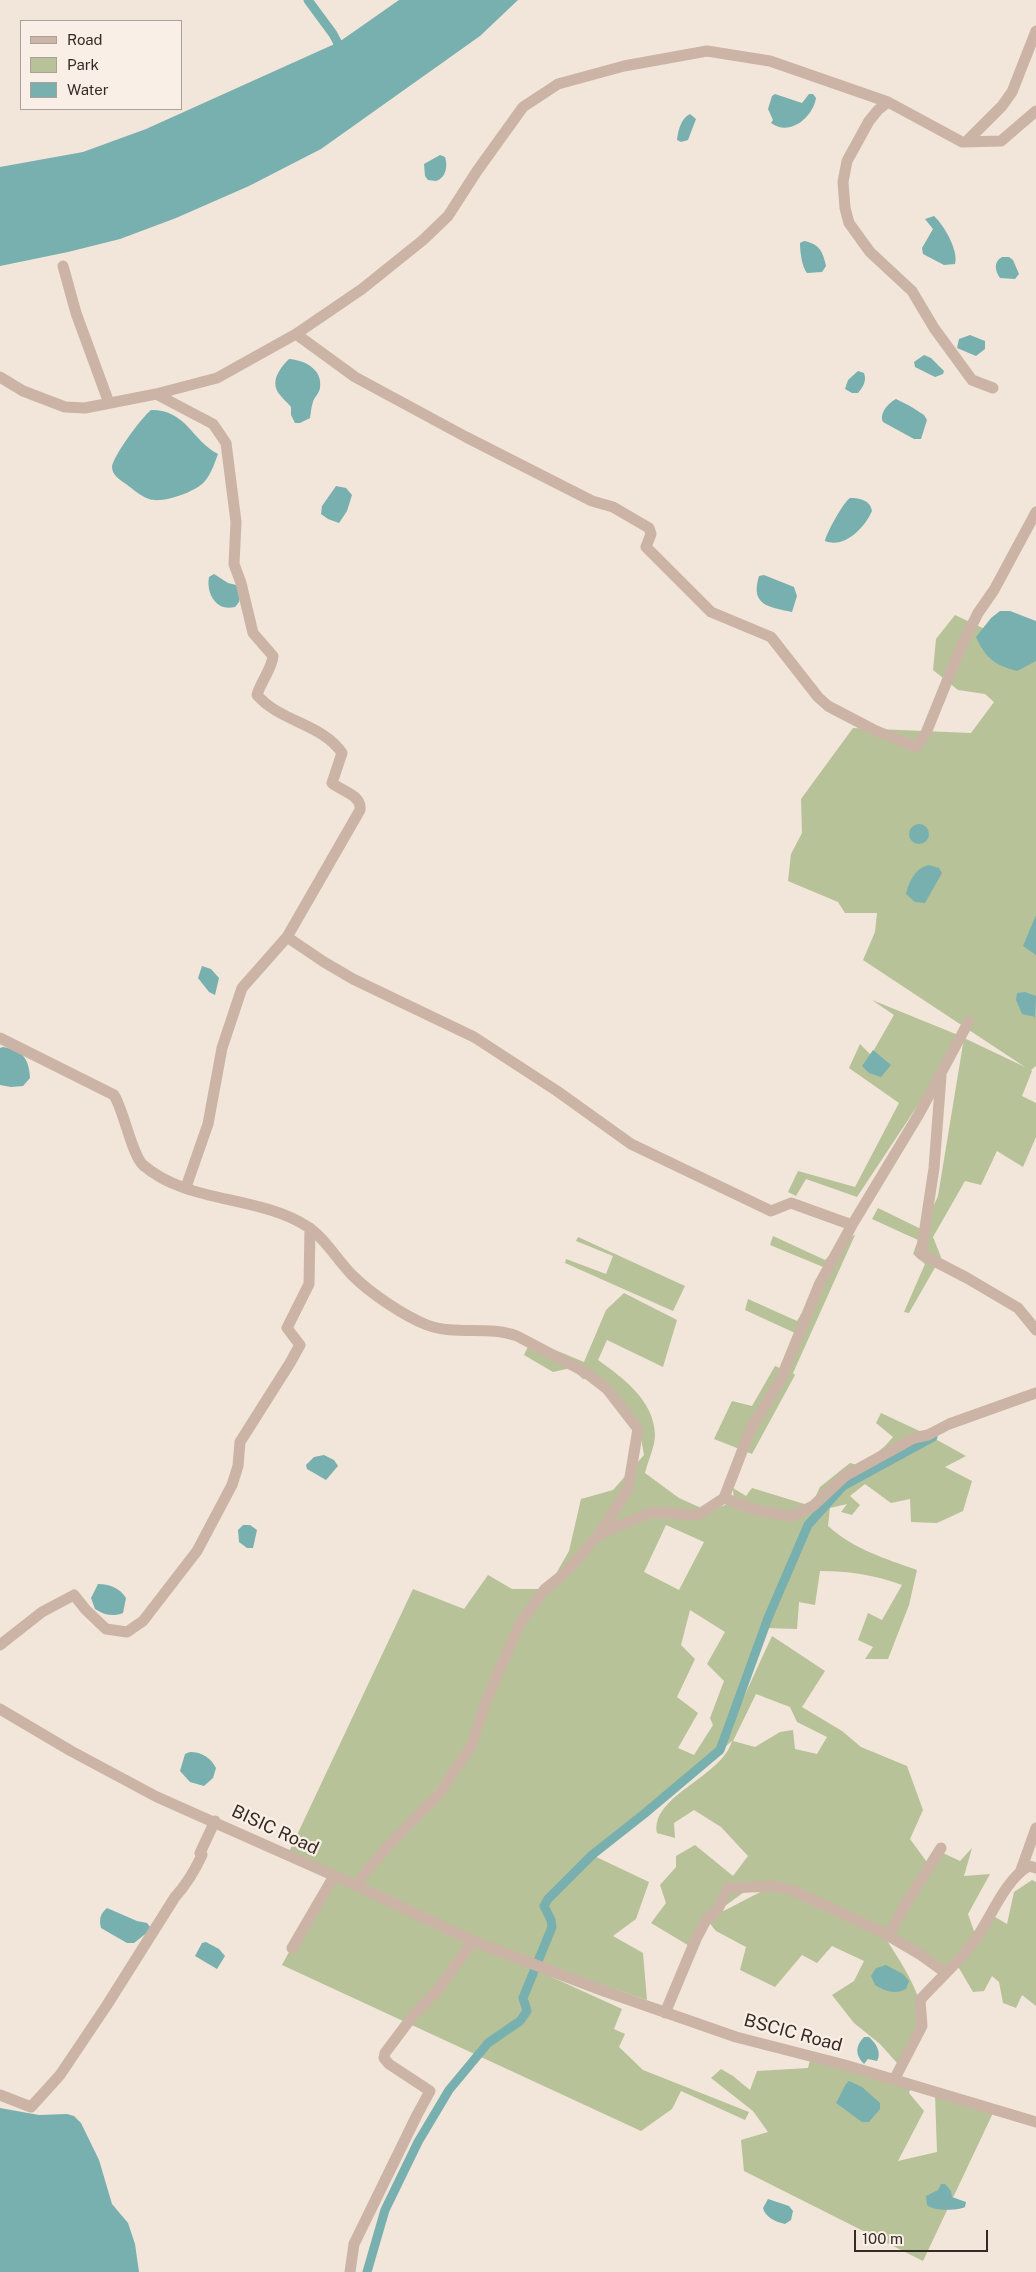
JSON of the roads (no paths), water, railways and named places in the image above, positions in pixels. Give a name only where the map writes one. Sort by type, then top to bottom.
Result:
[{"type":"street","points":[[966,142],[1002,106],[1012,92],[1024,67],[1036,31]]},
{"type":"street","points":[[0,377],[24,391],[65,407],[85,408],[156,394],[217,378],[296,334],[362,289],[423,240],[448,216],[477,170],[523,107],[558,84],[624,66],[707,50],[770,61],[888,102],[962,142],[1001,141],[1036,111]]},
{"type":"street","points":[[888,102],[869,121],[847,161],[843,182],[845,208],[850,223],[870,252],[912,291],[934,328],[972,380],[993,388]]},
{"type":"street","points":[[63,266],[76,313],[109,403]]},
{"type":"street","points":[[296,334],[355,376],[408,406],[592,501],[613,507],[649,528],[651,534],[646,547],[711,612],[771,637],[818,698],[828,706],[874,730],[916,747],[926,733],[960,649],[978,613],[994,590],[1036,512]]},
{"type":"street","points":[[156,394],[213,424],[226,443],[236,522],[234,564],[241,583],[253,633],[273,656],[272,664],[261,682],[257,695],[264,702],[291,719],[335,742],[342,753],[332,783],[342,791],[356,796],[360,805],[360,810],[287,937],[242,988],[222,1048],[208,1124],[186,1187]]},
{"type":"street","points":[[287,937],[353,979],[474,1037],[557,1091],[631,1144],[771,1211],[791,1204],[852,1225]]},
{"type":"street","points":[[599,1534],[652,1512],[698,1515],[724,1498],[751,1428],[780,1381],[819,1285],[852,1225],[919,1114],[969,1020]]},
{"type":"street","points":[[0,1038],[114,1095],[120,1105],[139,1161],[157,1174],[212,1197],[288,1216],[310,1228],[352,1275],[399,1309],[426,1324],[443,1330],[512,1334],[585,1372],[606,1389],[638,1429],[628,1489],[599,1534],[565,1573],[545,1589],[520,1623],[488,1696],[471,1746],[439,1794],[389,1845],[355,1885]]},
{"type":"street","points":[[941,1073],[934,1168],[921,1254],[1018,1308],[1036,1330]]},
{"type":"street","points":[[0,1645],[42,1612],[74,1595],[86,1610],[106,1629],[127,1632],[143,1621],[197,1551],[232,1485],[238,1466],[240,1442],[300,1344],[287,1328],[309,1284],[310,1228]]},
{"type":"street","points":[[724,1498],[759,1511],[793,1516],[813,1506],[845,1476],[914,1438],[928,1435],[949,1424],[1036,1393]]},
{"type":"street","name":"BISIC Road","points":[[0,1708],[71,1751],[157,1797],[355,1885],[474,1941],[544,1967]]},
{"type":"street","points":[[0,2095],[31,2106],[60,2074],[108,2005],[175,1897],[186,1886],[202,1855],[200,1853],[214,1821]]},
{"type":"street","points":[[894,2080],[922,2026],[920,2000],[976,1939],[994,1907],[1021,1870],[1036,1828]]},
{"type":"street","points":[[889,1936],[902,1910],[941,1848]]},
{"type":"street","points":[[1021,1870],[1029,1866],[1036,1868]]},
{"type":"street","points":[[292,1948],[334,1876]]},
{"type":"street","points":[[665,2013],[696,1939],[706,1920],[718,1909],[728,1888],[774,1886],[794,1892],[889,1936],[946,1973]]},
{"type":"street","points":[[350,2272],[354,2244],[430,2092],[389,2064],[384,2058],[385,2053],[415,2013],[436,1992],[474,1941]]},
{"type":"street","name":"BSCIC Road","points":[[544,1967],[601,1990],[736,2037],[894,2080],[1036,2122]]},
{"type":"water","points":[[399,0],[518,0],[480,36],[321,149],[249,186],[176,218],[120,239],[0,266],[0,167],[83,152],[146,129],[339,42]]},
{"type":"water","points":[[775,94],[802,103],[809,94],[813,94],[816,98],[810,112],[800,123],[786,128],[778,127],[771,123],[773,120],[768,109],[772,96]]},
{"type":"water","points":[[690,114],[696,119],[688,140],[681,142],[677,140],[679,129],[684,118]]},
{"type":"water","points":[[440,155],[445,157],[446,160],[444,174],[436,181],[428,180],[425,176],[424,164]]},
{"type":"water","points":[[934,216],[950,238],[955,252],[955,264],[944,265],[923,254],[922,248],[933,229],[925,219]]},
{"type":"water","points":[[804,241],[817,246],[822,252],[826,266],[822,272],[807,273],[805,270],[800,247],[800,243]]},
{"type":"water","points":[[1002,257],[1009,257],[1013,260],[1019,274],[1015,279],[1000,278],[998,275],[996,264]]},
{"type":"water","points":[[970,335],[985,341],[985,349],[976,356],[957,348],[959,339]]},
{"type":"water","points":[[924,355],[931,358],[944,371],[943,374],[935,377],[915,367],[914,362]]},
{"type":"water","points":[[289,359],[301,361],[311,367],[319,376],[320,381],[320,388],[312,406],[310,418],[300,423],[295,423],[291,415],[291,407],[280,395],[276,385],[279,371]]},
{"type":"water","points":[[858,371],[864,373],[865,381],[858,393],[852,393],[845,389],[848,380]]},
{"type":"water","points":[[896,399],[924,415],[927,420],[921,439],[914,439],[883,422],[882,416],[885,409]]},
{"type":"water","points":[[151,410],[163,411],[181,420],[201,441],[218,454],[213,468],[201,485],[187,493],[162,500],[149,499],[140,494],[117,477],[112,467],[117,454],[128,437]]},
{"type":"water","points":[[336,486],[346,488],[352,495],[347,511],[339,523],[321,514],[322,506]]},
{"type":"water","points":[[850,498],[861,499],[871,507],[872,511],[865,524],[853,535],[840,542],[832,543],[825,541],[836,518]]},
{"type":"water","points":[[214,574],[228,583],[236,585],[240,593],[240,599],[235,607],[223,607],[214,600],[208,583],[209,577]]},
{"type":"water","points":[[764,575],[794,587],[797,596],[792,612],[769,606],[759,599],[757,586],[759,576]]},
{"type":"water","points":[[1000,611],[1010,611],[1036,621],[1036,661],[1017,671],[992,660],[976,637],[991,618]]},
{"type":"water","points":[[919,824],[926,827],[929,834],[926,841],[919,844],[912,841],[909,834],[912,827]]},
{"type":"water","points":[[929,865],[939,868],[942,873],[925,903],[915,902],[906,894],[909,885],[916,872]]},
{"type":"water","points":[[1036,915],[1036,955],[1023,946]]},
{"type":"water","points":[[202,966],[211,969],[219,978],[215,995],[209,992],[198,978]]},
{"type":"water","points":[[1025,992],[1036,996],[1035,1017],[1022,1014],[1016,1000],[1017,993]]},
{"type":"water","points":[[0,1048],[16,1050],[24,1056],[30,1078],[23,1086],[11,1087],[0,1085]]},
{"type":"water","points":[[873,1050],[891,1065],[881,1077],[869,1073],[862,1066]]},
{"type":"water","points":[[324,1455],[334,1460],[338,1466],[326,1480],[307,1469],[306,1465],[314,1457]]},
{"type":"water","points":[[243,1525],[250,1525],[257,1530],[253,1548],[247,1548],[239,1542],[238,1530]]},
{"type":"water","points":[[98,1584],[114,1587],[124,1595],[126,1598],[123,1613],[109,1615],[95,1609],[91,1598]]},
{"type":"water","points":[[190,1752],[206,1756],[216,1768],[213,1778],[204,1786],[190,1782],[180,1771],[185,1754]]},
{"type":"water","points":[[107,1908],[137,1921],[147,1923],[150,1927],[149,1931],[134,1943],[127,1943],[101,1928],[101,1917]]},
{"type":"water","points":[[206,1942],[219,1949],[225,1956],[217,1969],[195,1956],[202,1943]]},
{"type":"water","points":[[886,1965],[903,1974],[909,1981],[906,1989],[898,1992],[890,1991],[875,1985],[871,1976],[876,1968]]},
{"type":"water","points":[[864,2037],[869,2037],[876,2045],[879,2051],[877,2061],[868,2059],[864,2064],[859,2057],[857,2050]]},
{"type":"water","points":[[849,2081],[862,2087],[880,2103],[880,2109],[869,2122],[862,2122],[836,2103]]},
{"type":"water","points":[[0,2108],[39,2115],[67,2114],[74,2116],[81,2123],[99,2160],[112,2204],[128,2223],[135,2244],[139,2272],[0,2272]]},
{"type":"water","points":[[941,2184],[945,2184],[951,2191],[952,2197],[966,2202],[965,2207],[945,2210],[927,2205],[926,2196],[938,2190]]},
{"type":"water","points":[[768,2199],[789,2206],[793,2211],[791,2220],[785,2224],[768,2216],[763,2208]]},
{"type":"waterway","points":[[308,0],[333,34],[343,53]]},
{"type":"waterway","points":[[367,2272],[385,2210],[418,2142],[449,2090],[488,2043],[520,2021],[527,2011],[523,1998],[552,1927],[551,1920],[544,1906],[548,1899],[592,1855],[720,1750],[768,1618],[808,1525],[843,1486],[933,1437]]}]
